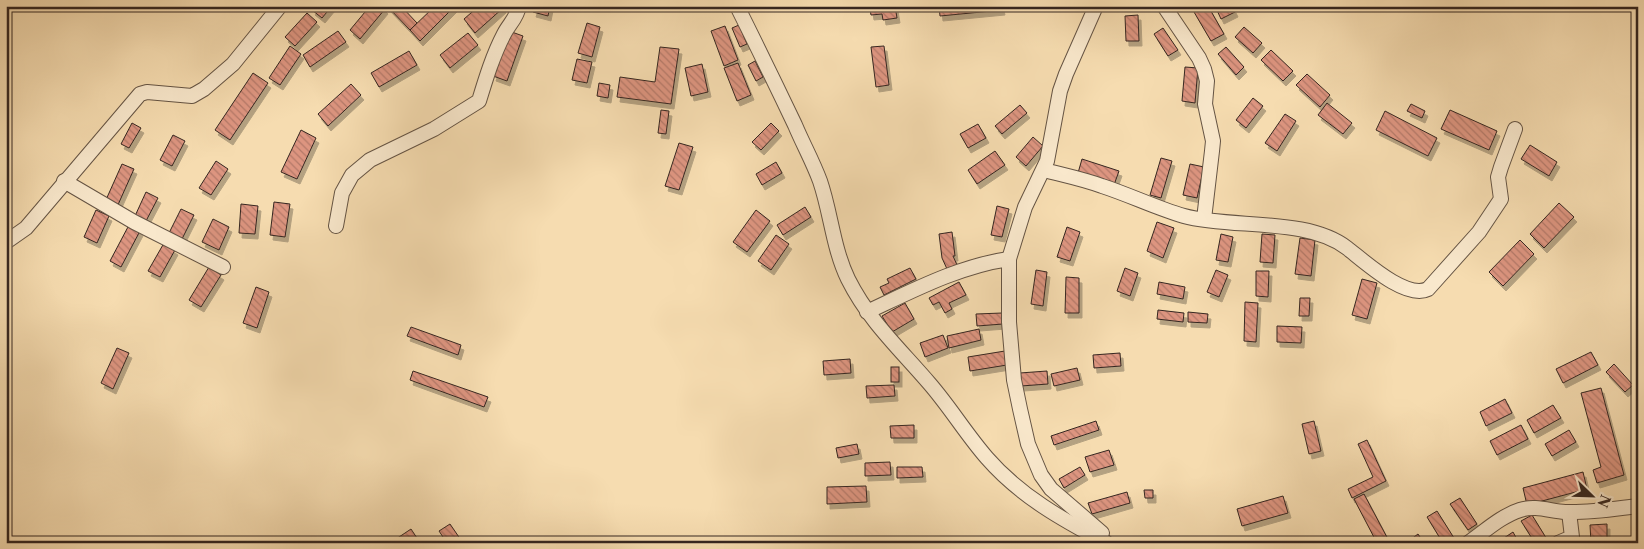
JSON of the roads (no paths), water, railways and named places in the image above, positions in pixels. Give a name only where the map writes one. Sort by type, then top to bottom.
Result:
[{"type":"street","points":[[6,242],[26,228],[64,181],[140,94],[147,92],[192,96],[204,89],[232,64],[280,6]]},
{"type":"street","points":[[336,226],[342,192],[352,175],[370,160],[434,129],[479,101],[497,49],[504,33],[517,14],[519,6]]},
{"type":"street","points":[[736,6],[773,77],[816,173],[832,233],[847,276],[867,312],[881,331],[931,385],[987,458],[1021,492],[1038,504],[1107,543]]},
{"type":"street","points":[[1096,6],[1060,91],[1051,146],[1044,170],[1035,184],[1025,207],[1009,259],[1009,322],[1014,380],[1024,428],[1041,475],[1051,490],[1115,543]]},
{"type":"street","points":[[1164,6],[1199,58],[1207,81],[1205,104],[1212,151],[1204,219]]},
{"type":"street","points":[[1044,170],[1102,185],[1186,216],[1309,231],[1342,244],[1402,287],[1423,292],[1428,289],[1479,232],[1501,198],[1498,177],[1515,129]]},
{"type":"street","points":[[64,181],[134,222],[223,267]]},
{"type":"street","points":[[867,312],[932,282],[990,262],[1009,259]]},
{"type":"street","points":[[1468,543],[1512,513],[1522,509],[1544,508],[1569,512],[1596,512],[1638,506]]},
{"type":"street","points":[[1558,543],[1572,536],[1569,512]]}]
